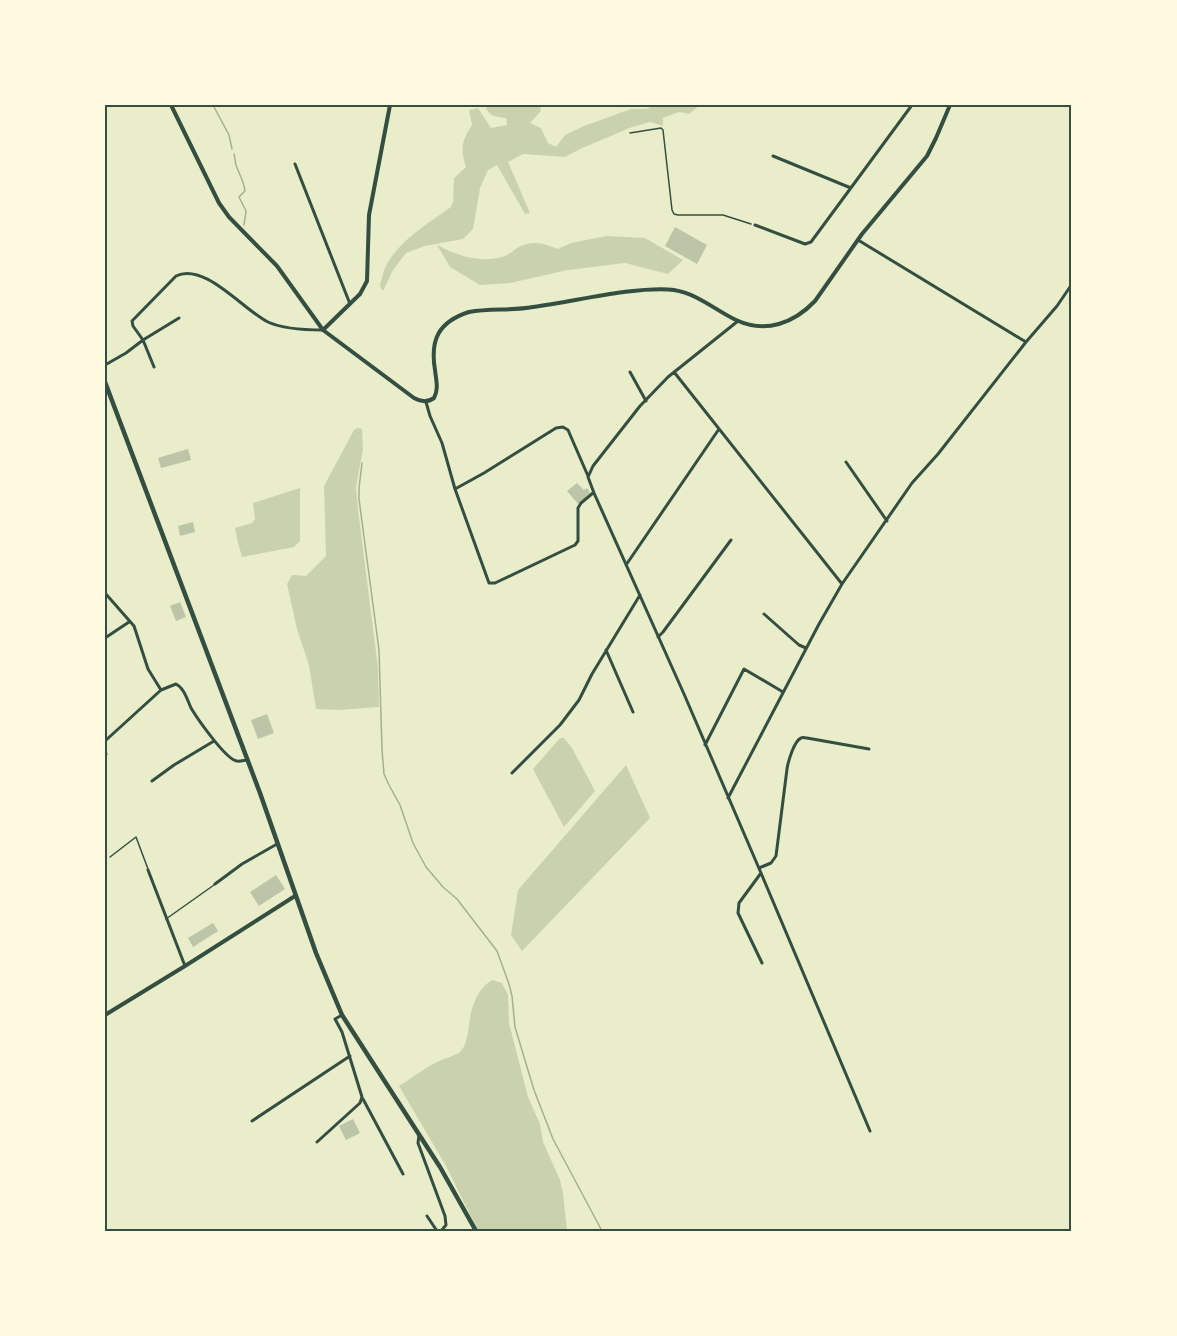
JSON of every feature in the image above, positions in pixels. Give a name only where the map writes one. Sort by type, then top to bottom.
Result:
[{"type":"main road","points":[[105,382],[247,760],[320,963],[342,1015],[420,1134],[476,1231]]},
{"type":"street","points":[[171,105],[219,203],[229,217],[276,266],[323,330],[422,402],[434,398],[437,390],[433,351],[436,339],[449,323],[469,312],[523,309],[611,294],[665,290],[689,294],[738,321],[751,324],[781,324],[798,316],[814,300],[858,240],[927,156],[950,105]]},
{"type":"street","points":[[154,367],[132,321],[176,276],[186,273],[197,275],[212,282],[270,323],[305,330],[323,330],[360,294],[367,280],[369,215],[390,105]]},
{"type":"street","points":[[755,225],[805,244],[811,242],[912,105]]},
{"type":"street","points":[[773,156],[851,188]]},
{"type":"street","points":[[295,164],[350,304]]},
{"type":"street","points":[[858,240],[1026,342]]},
{"type":"street","points":[[728,798],[842,584],[912,483],[938,454],[1072,285]]},
{"type":"street","points":[[105,365],[179,318]]},
{"type":"street","points":[[588,477],[592,466],[646,401],[674,372],[738,321]]},
{"type":"street","points":[[630,372],[646,401]]},
{"type":"street","points":[[674,372],[842,584]]},
{"type":"street","points":[[426,402],[442,443],[455,489],[491,584],[575,545],[578,541],[578,508],[594,493]]},
{"type":"street","points":[[455,489],[556,428],[563,427],[568,430],[759,868],[870,1131]]},
{"type":"street","points":[[626,565],[719,429]]},
{"type":"street","points":[[846,462],[887,521]]},
{"type":"street","points":[[658,636],[731,540]]},
{"type":"street","points":[[105,593],[134,626],[148,669],[161,690]]},
{"type":"street","points":[[512,773],[560,725],[579,700],[591,674],[640,595]]},
{"type":"street","points":[[764,614],[799,645],[806,648]]},
{"type":"street","points":[[105,638],[129,622]]},
{"type":"street","points":[[606,650],[633,712]]},
{"type":"street","points":[[705,745],[744,669],[783,692]]},
{"type":"street","points":[[105,741],[161,690],[174,684],[179,685],[214,741],[233,760],[239,762],[247,760]]},
{"type":"street","points":[[759,868],[771,863],[776,856],[788,762],[800,738],[869,749]]},
{"type":"street","points":[[152,781],[214,741]]},
{"type":"street","points":[[215,884],[242,864],[277,844]]},
{"type":"street","points":[[148,870],[185,966]]},
{"type":"street","points":[[761,873],[739,903],[738,913],[762,963]]},
{"type":"street","points":[[105,1015],[296,896]]},
{"type":"street","points":[[342,1015],[334,1019],[342,1032],[362,1097],[403,1174]]},
{"type":"street","points":[[252,1121],[350,1056]]},
{"type":"street","points":[[317,1142],[360,1103],[362,1097]]},
{"type":"street","points":[[420,1134],[418,1143],[446,1216],[446,1225],[439,1231],[427,1216]]},
{"type":"lane","points":[[110,857],[136,837],[148,870]]},
{"type":"lane","points":[[166,919],[215,884]]},
{"type":"path","points":[[630,133],[663,129],[674,214],[723,215],[755,225]]},
{"type":"green space","points":[[485,105],[540,105],[541,111],[530,123],[541,128],[548,143],[556,147],[565,135],[631,109],[646,109],[655,105],[700,105],[689,114],[679,112],[663,118],[663,126],[650,122],[632,127],[565,157],[523,154],[508,162],[530,213],[525,214],[497,165],[488,170],[480,188],[473,229],[463,239],[425,246],[406,253],[393,270],[383,291],[380,286],[383,275],[393,255],[416,232],[451,207],[454,178],[466,167],[463,150],[464,140],[472,125],[469,110],[478,108],[491,128],[507,125],[506,118],[492,115]]},
{"type":"green space","points":[[607,236],[645,238],[683,260],[668,274],[625,263],[568,270],[510,283],[480,285],[450,267],[437,245],[462,255],[488,259],[505,256],[531,243],[544,244],[558,249],[571,243]]},
{"type":"green space","points":[[362,429],[363,449],[356,487],[378,668],[379,707],[316,709],[309,665],[297,629],[287,584],[292,575],[306,576],[326,556],[324,486],[354,430]]},
{"type":"green space","points":[[300,488],[300,541],[294,547],[242,557],[235,528],[252,523],[255,519],[253,503]]},
{"type":"green space","points":[[560,738],[564,738],[572,748],[595,791],[564,827],[533,769]]},
{"type":"green space","points":[[626,765],[650,818],[522,951],[511,935],[518,890]]},
{"type":"green space","points":[[493,980],[502,983],[508,995],[509,1023],[528,1097],[540,1124],[543,1142],[560,1180],[567,1231],[478,1231],[446,1166],[399,1086],[432,1064],[461,1051],[466,1040],[474,1002],[480,991]]},
{"type":"building","points":[[675,227],[707,245],[697,264],[665,246]]},
{"type":"building","points":[[188,449],[191,460],[161,468],[158,458]]},
{"type":"building","points":[[577,483],[584,490],[587,488],[590,493],[578,504],[567,491]]},
{"type":"building","points":[[193,522],[195,532],[180,536],[178,526]]},
{"type":"building","points":[[180,602],[186,617],[176,621],[170,606]]},
{"type":"building","points":[[267,714],[274,733],[258,739],[251,720]]},
{"type":"building","points":[[276,875],[285,889],[259,906],[250,892]]},
{"type":"building","points":[[213,923],[218,931],[193,947],[188,938]]},
{"type":"building","points":[[353,1119],[360,1133],[346,1140],[339,1126]]},
{"type":"waterway","points":[[213,105],[229,135],[232,149]]},
{"type":"waterway","points":[[234,154],[245,191],[239,197],[246,211],[244,225]]},
{"type":"waterway","points":[[362,463],[359,499],[379,650],[384,774],[400,805],[413,843],[426,867],[457,899],[497,951],[509,984],[515,1027],[534,1090],[553,1139],[602,1231]]}]
